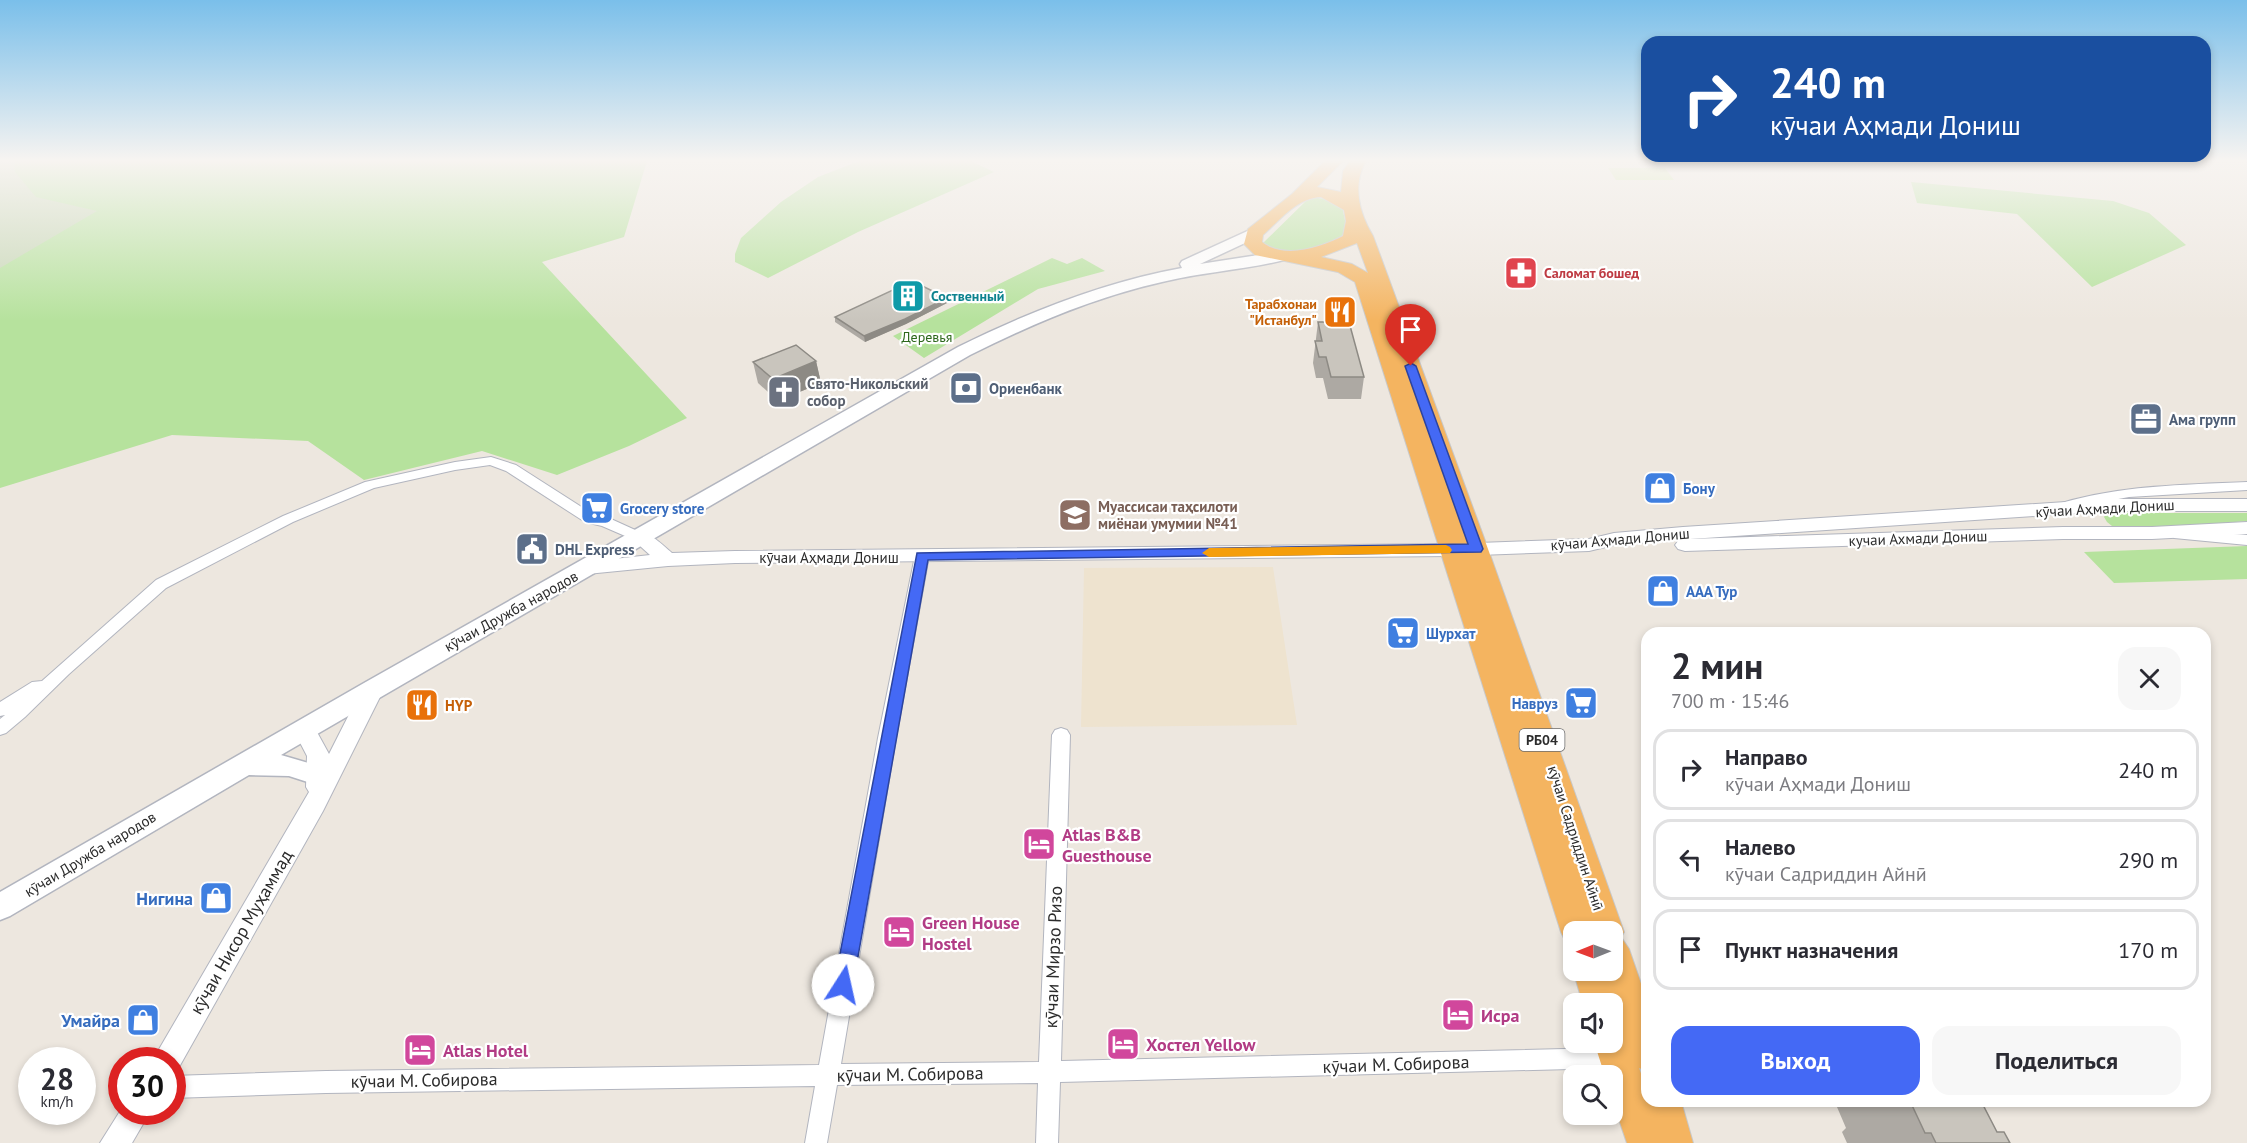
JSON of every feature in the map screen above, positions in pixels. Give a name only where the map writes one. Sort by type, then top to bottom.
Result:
[{"type":"highway","points":[[1254,233],[1276,214]]},
{"type":"highway","points":[[1285,256],[1347,242],[1353,235],[1356,221],[1350,214]]},
{"type":"highway","name":"РБ04","points":[[1355,214],[1356,221]]},
{"type":"highway","name":"кӯчаи Садриддин Айнӣ","points":[[1356,221],[1464,549],[1575,921]]},
{"type":"highway","name":"РБ04","points":[[1254,233],[1252,239],[1256,248],[1285,256]]},
{"type":"highway","name":"кӯчаи Садриддин Айнӣ","points":[[1285,256],[1345,268],[1364,279],[1603,921]]},
{"type":"highway","points":[[1618,981],[1646,1143]]},
{"type":"highway","points":[[1664,1107],[1674,1143]]},
{"type":"main road","points":[[1162,276],[1254,233]]},
{"type":"main road","points":[[1162,276],[1285,256]]},
{"type":"main road","name":"кӯчаи Дружба народов","points":[[0,907],[862,408],[1011,327],[1067,304],[1162,276]]},
{"type":"main road","points":[[244,764],[289,766],[320,776]]},
{"type":"street","points":[[0,728],[152,591],[203,561],[288,519],[370,485],[482,461],[498,462],[590,519],[606,522],[639,537],[668,560]]},
{"type":"street","points":[[2055,510],[2082,500],[2121,493],[2247,486]]},
{"type":"street","points":[[2238,505],[2247,495]]},
{"type":"street","name":"кӯчаи Аҳмади Дониш","points":[[587,568],[668,560],[1464,549],[1589,545],[1614,539],[1683,532],[2092,506],[2238,505]]},
{"type":"street","points":[[2092,506],[2086,509],[2085,514],[2089,520],[2097,526],[2118,533]]},
{"type":"street","name":"кучаи Ахмади Дониш","points":[[1589,545],[1626,547],[2152,533],[2247,528]]},
{"type":"street","points":[[2152,533],[2247,540]]},
{"type":"street","points":[[816,1143],[887,738],[922,556]]},
{"type":"street","points":[[0,710],[63,670]]},
{"type":"street","name":"кӯчаи Нисор Муҳаммад","points":[[175,1047],[315,804],[373,689]]},
{"type":"street","name":"кӯчаи Нисор Муҳаммад","points":[[304,729],[319,750],[320,776],[315,804]]},
{"type":"street","name":"кӯчаи Мирзо Ризо","points":[[1047,1143],[1061,735]]},
{"type":"street","name":"кӯчаи М. Собирова","points":[[186,1087],[349,1082],[1049,1072],[1631,1052]]},
{"type":"street","points":[[115,1143],[127,1125]]},
{"type":"shaded area","points":[[1273,567],[1297,725],[1081,727],[1084,568]]},
{"type":"green space","points":[[0,214],[631,214],[624,237],[542,262],[687,418],[629,446],[557,475],[482,451],[364,480],[308,441],[172,435],[0,488]]},
{"type":"green space","points":[[0,214],[91,214],[0,268]]},
{"type":"green space","points":[[767,214],[898,214],[768,278],[735,262],[735,254],[741,238]]},
{"type":"green space","points":[[1292,214],[1344,214],[1348,235],[1325,247],[1290,254],[1263,247],[1264,242]]},
{"type":"green space","points":[[2017,214],[2151,214],[2186,245],[2092,287]]},
{"type":"green space","name":"Деревья","points":[[1052,258],[1067,264],[1082,258],[1105,271],[1038,289],[924,358],[893,336]]},
{"type":"green space","points":[[2247,513],[2247,521],[2144,530],[2117,530],[2104,517],[2106,514]]},
{"type":"green space","points":[[2247,546],[2247,579],[2114,583],[2084,552]]},
{"type":"building","points":[[912,281],[947,298],[864,336],[835,317]]},
{"type":"building","points":[[1318,322],[1349,322],[1364,377],[1331,377],[1326,357],[1319,357],[1315,341],[1322,341]]},
{"type":"building","points":[[796,345],[816,361],[773,379],[753,362]]},
{"type":"building","points":[[1913,1107],[1984,1107],[1997,1132],[2004,1132],[2010,1143],[1936,1143],[1931,1133],[1925,1133]]},
{"type":"slow traffic","points":[[1209,553],[1446,550]]},
{"type":"place","name":"Саломат бошед","points":[[1521,273]]},
{"type":"place","name":"Соственный","points":[[908,296]]},
{"type":"place","name":"Тарабхонаи \"Истанбул\"","points":[[1340,312]]},
{"type":"place","name":"Ориенбанк","points":[[966,388]]},
{"type":"place","name":"Свято-Никольский собор","points":[[784,392]]},
{"type":"place","name":"Ама групп","points":[[2146,419]]},
{"type":"place","name":"Бону","points":[[1660,488]]},
{"type":"place","name":"Grocery store","points":[[597,508]]},
{"type":"place","name":"Муассисаи таҳсилоти миёнаи умумии №41","points":[[1075,515]]},
{"type":"place","name":"DHL Express","points":[[532,549]]},
{"type":"place","name":"ААА Тур","points":[[1663,591]]},
{"type":"place","name":"Шурхат","points":[[1403,633]]},
{"type":"place","name":"Навруз","points":[[1581,703]]},
{"type":"place","name":"HYP","points":[[422,705]]},
{"type":"place","name":"Atlas B&B Guesthouse","points":[[1039,844]]},
{"type":"place","name":"Нигина","points":[[216,898]]},
{"type":"place","name":"Green House Hostel","points":[[899,932]]},
{"type":"place","name":"Исра","points":[[1458,1015]]},
{"type":"place","name":"Умайра","points":[[143,1020]]},
{"type":"place","name":"Хостел Yellow","points":[[1123,1044]]},
{"type":"place","name":"Atlas Hotel","points":[[420,1050]]},
{"type":"route","points":[[843,985],[922,556],[1476,549],[1411,366]]}]
